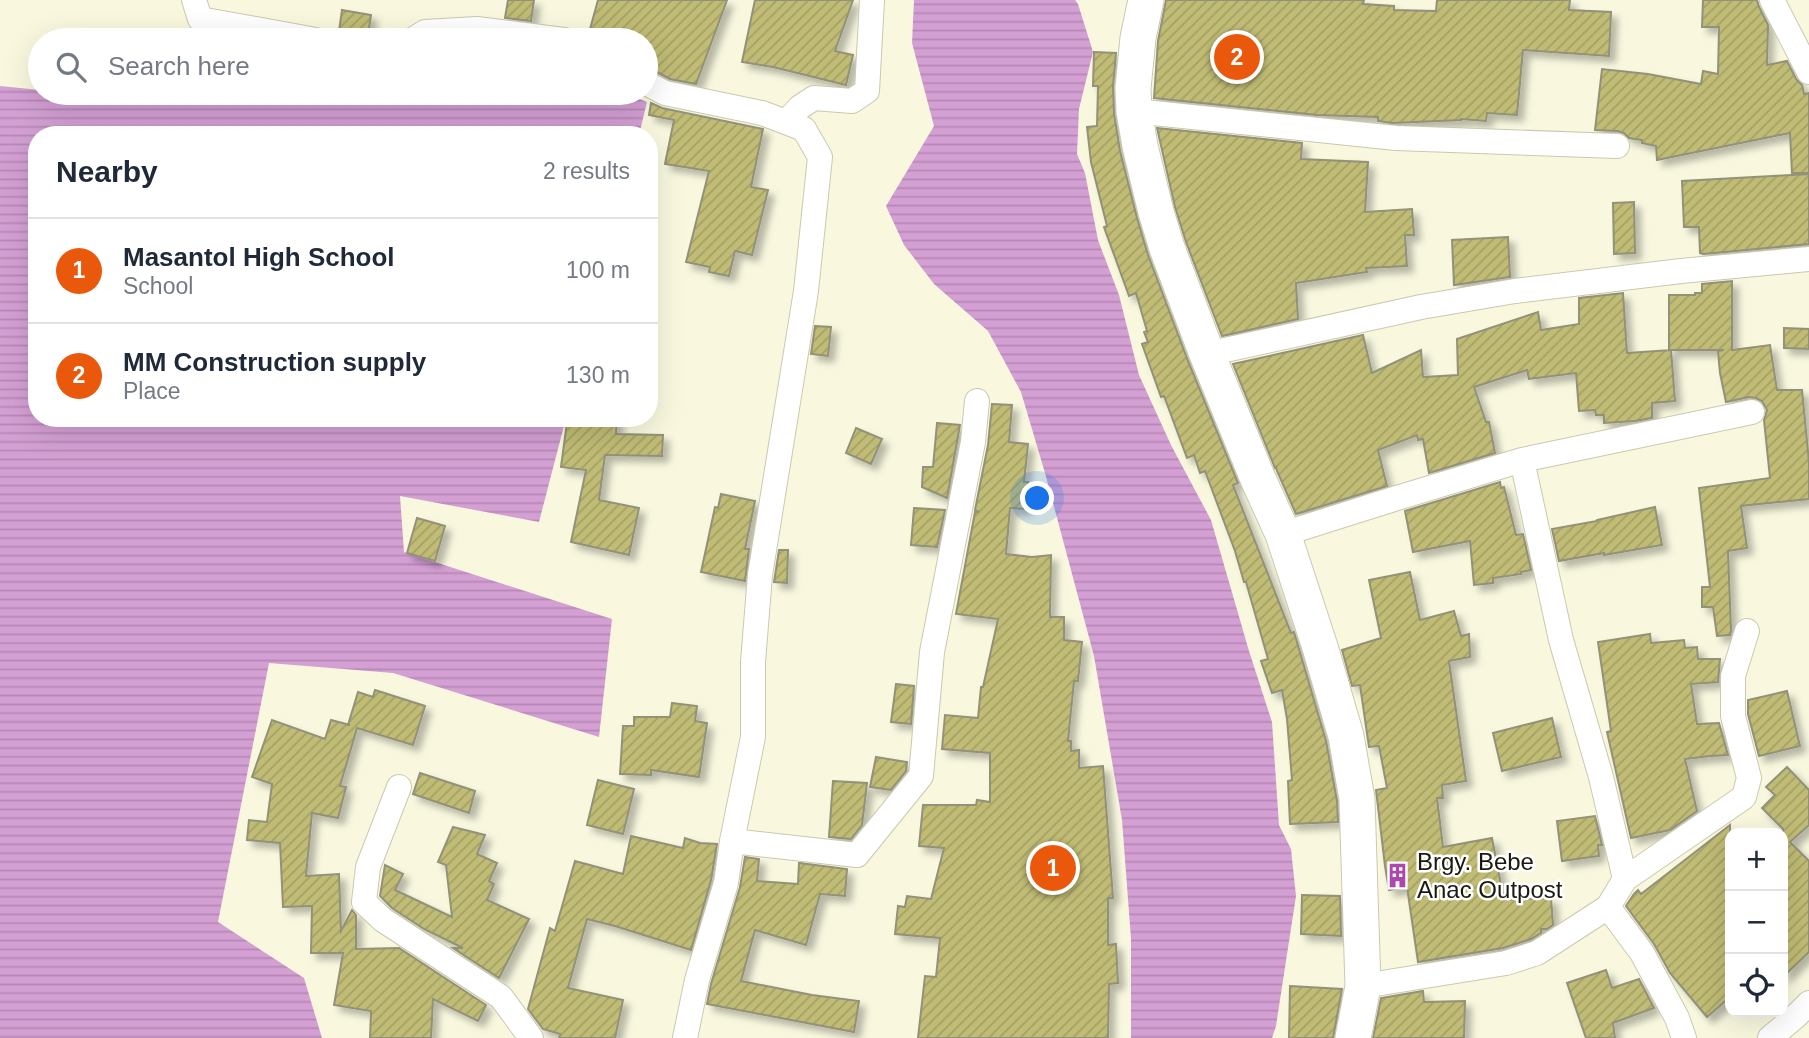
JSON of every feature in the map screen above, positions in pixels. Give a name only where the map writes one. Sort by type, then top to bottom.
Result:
[{"type":"main road","points":[[1146,0],[1138,38],[1134,111],[1156,212],[1207,354],[1283,534],[1346,736],[1357,799],[1363,986],[1353,1038]]},
{"type":"street","points":[[194,0],[200,19],[250,28]]},
{"type":"street","points":[[786,122],[800,107],[814,98],[852,101],[867,91],[872,0]]},
{"type":"street","points":[[1772,0],[1809,72]]},
{"type":"street","points":[[658,89],[762,113],[804,129],[820,158],[806,291],[760,575],[753,662],[753,737],[726,883],[697,980],[685,1038]]},
{"type":"street","points":[[1134,111],[1395,138],[1617,146]]},
{"type":"street","points":[[1207,354],[1421,307],[1515,291],[1809,259]]},
{"type":"street","points":[[732,841],[857,855],[921,776],[932,652],[973,442],[977,401]]},
{"type":"street","points":[[1283,534],[1522,460],[1752,412]]},
{"type":"street","points":[[1522,460],[1561,640],[1601,777],[1625,879]]},
{"type":"street","points":[[1363,986],[1506,963],[1537,953],[1608,907],[1625,879],[1744,797],[1749,778],[1733,716],[1732,676],[1747,631]]},
{"type":"street","points":[[398,786],[368,867],[364,902],[383,920],[502,997],[531,1038]]},
{"type":"street","points":[[1608,907],[1642,953],[1684,1038]]},
{"type":"street","points":[[1770,1038],[1809,1003]]},
{"type":"shaded area","points":[[914,0],[1075,0],[1078,4],[1093,52],[1079,109],[1077,154],[1085,173],[1098,240],[1119,295],[1139,375],[1171,445],[1211,520],[1272,722],[1279,825],[1291,849],[1296,896],[1272,1038],[1131,1038],[1131,939],[1122,820],[1094,656],[1045,473],[1021,392],[988,331],[934,284],[904,245],[886,206],[934,126],[912,43]]},
{"type":"shaded area","points":[[0,86],[28,89],[28,105],[646,105],[641,126],[28,126],[28,427],[564,427],[539,522],[400,496],[404,552],[612,619],[599,737],[393,673],[269,663],[218,922],[304,978],[322,1038],[0,1038]]},
{"type":"building","points":[[508,0],[534,0],[531,21],[505,18]]},
{"type":"building","points":[[598,0],[727,0],[696,84],[670,79],[658,73],[658,28],[590,28]]},
{"type":"building","points":[[755,0],[853,0],[835,51],[853,55],[846,85],[742,62]]},
{"type":"building","points":[[1166,0],[1364,0],[1363,4],[1394,6],[1394,10],[1436,11],[1437,0],[1570,0],[1569,10],[1611,12],[1609,56],[1523,50],[1517,115],[1487,113],[1486,121],[1461,119],[1392,123],[1378,121],[1378,117],[1317,115],[1154,98],[1158,41]]},
{"type":"building","points":[[1703,0],[1757,0],[1768,25],[1767,65],[1787,61],[1802,85],[1804,94],[1809,93],[1809,173],[1792,173],[1790,133],[1657,160],[1656,146],[1629,138],[1618,131],[1595,130],[1602,69],[1701,84],[1703,71],[1718,74],[1719,27],[1702,27]]},
{"type":"building","points":[[342,10],[371,15],[369,28],[339,28]]},
{"type":"building","points":[[1094,52],[1116,53],[1114,114],[1120,151],[1137,218],[1188,361],[1238,483],[1233,485],[1291,633],[1294,632],[1326,741],[1338,822],[1290,824],[1288,781],[1292,780],[1282,690],[1272,693],[1261,661],[1268,659],[1235,551],[1205,471],[1200,473],[1194,455],[1187,458],[1164,396],[1161,397],[1142,344],[1148,342],[1144,332],[1147,331],[1136,293],[1129,296],[1104,227],[1107,226],[1091,162],[1087,127],[1097,126],[1098,86],[1093,86]]},
{"type":"building","points":[[651,105],[655,105],[763,129],[751,187],[768,190],[752,255],[735,251],[729,276],[709,272],[710,267],[686,262],[709,171],[665,164],[674,120],[649,115]]},
{"type":"building","points":[[1157,128],[1302,143],[1301,159],[1368,162],[1365,212],[1412,209],[1414,235],[1405,235],[1407,266],[1366,268],[1367,272],[1296,283],[1298,319],[1222,336],[1175,207]]},
{"type":"building","points":[[1809,174],[1809,244],[1703,254],[1700,253],[1699,227],[1684,227],[1682,181]]},
{"type":"building","points":[[1634,202],[1635,253],[1614,254],[1613,203]]},
{"type":"building","points":[[1508,237],[1510,277],[1454,285],[1452,240]]},
{"type":"building","points":[[1732,281],[1732,350],[1770,345],[1777,390],[1802,390],[1809,462],[1809,499],[1741,506],[1747,548],[1728,551],[1731,631],[1730,635],[1717,636],[1713,607],[1702,607],[1702,587],[1710,587],[1699,488],[1770,478],[1764,420],[1767,410],[1762,401],[1756,398],[1726,402],[1718,351],[1724,350],[1669,350],[1669,295],[1695,295],[1702,293],[1702,284]]},
{"type":"building","points":[[1623,293],[1627,353],[1671,350],[1675,401],[1652,403],[1652,418],[1604,423],[1604,415],[1596,415],[1595,410],[1579,411],[1576,373],[1529,379],[1527,370],[1474,387],[1486,422],[1489,422],[1495,453],[1429,473],[1423,439],[1418,440],[1417,435],[1378,450],[1387,486],[1296,514],[1233,364],[1363,335],[1372,373],[1421,350],[1423,377],[1458,375],[1457,339],[1538,312],[1541,330],[1579,324],[1579,298]]},
{"type":"building","points":[[815,326],[831,327],[828,356],[811,354]]},
{"type":"building","points":[[1784,328],[1809,329],[1809,349],[1784,348]]},
{"type":"building","points":[[992,404],[1012,405],[1009,442],[1028,444],[1024,482],[1028,482],[1025,509],[1010,508],[1006,554],[1032,557],[1051,555],[1050,617],[1064,617],[1064,640],[1082,642],[1078,681],[1074,681],[1068,741],[1071,741],[1071,751],[1079,750],[1079,768],[1103,766],[1113,898],[1108,898],[1108,945],[1116,944],[1118,983],[1109,984],[1108,1038],[918,1038],[925,976],[936,977],[940,938],[895,934],[898,906],[905,907],[907,896],[931,899],[944,848],[919,846],[923,805],[976,805],[977,800],[990,802],[990,753],[942,749],[945,715],[978,718],[981,687],[998,619],[956,614],[975,512],[979,512],[975,510],[988,445]]},
{"type":"building","points":[[937,423],[960,425],[947,498],[922,487],[923,467],[933,467]]},
{"type":"building","points":[[566,427],[616,427],[616,434],[663,435],[662,456],[605,455],[599,500],[639,508],[629,555],[571,542],[586,470],[561,467]]},
{"type":"building","points":[[856,428],[882,439],[871,464],[846,453]]},
{"type":"building","points":[[1500,482],[1501,488],[1504,487],[1516,535],[1523,534],[1531,570],[1493,578],[1493,583],[1474,585],[1470,541],[1413,552],[1405,511]]},
{"type":"building","points":[[721,494],[755,501],[745,549],[749,549],[745,581],[701,572],[715,507],[718,508]]},
{"type":"building","points":[[1655,507],[1662,545],[1559,561],[1552,529]]},
{"type":"building","points":[[914,508],[945,510],[937,547],[911,545]]},
{"type":"building","points":[[417,518],[445,526],[435,561],[407,553]]},
{"type":"building","points":[[779,550],[788,550],[787,583],[774,582]]},
{"type":"building","points":[[1410,572],[1420,620],[1454,611],[1461,636],[1469,634],[1470,657],[1449,661],[1466,781],[1442,785],[1443,798],[1437,798],[1443,847],[1492,838],[1504,900],[1551,898],[1553,925],[1541,929],[1541,933],[1531,939],[1503,948],[1418,962],[1407,887],[1389,890],[1376,790],[1387,788],[1379,746],[1369,747],[1360,685],[1352,686],[1342,650],[1381,638],[1369,580]]},
{"type":"building","points":[[1650,634],[1651,643],[1684,640],[1685,648],[1697,647],[1698,659],[1720,659],[1718,682],[1691,684],[1697,724],[1719,723],[1728,755],[1685,759],[1697,811],[1670,830],[1631,838],[1607,732],[1611,731],[1598,642]]},
{"type":"building","points":[[896,684],[914,686],[911,724],[891,722]]},
{"type":"building","points":[[375,690],[425,706],[413,745],[357,728],[340,786],[346,787],[338,818],[312,813],[306,876],[339,874],[341,931],[352,910],[356,915],[356,949],[399,948],[486,1005],[478,1021],[433,999],[431,1038],[370,1038],[371,1011],[334,1005],[343,953],[311,953],[312,906],[283,907],[280,843],[247,840],[249,820],[267,822],[272,784],[252,777],[272,720],[325,739],[331,720],[348,725],[358,692],[373,697]]},
{"type":"building","points":[[1787,691],[1800,746],[1759,756],[1748,714],[1748,700]]},
{"type":"building","points":[[672,703],[697,706],[695,721],[707,723],[699,777],[651,770],[651,775],[620,774],[623,726],[634,726],[634,717],[670,717]]},
{"type":"building","points":[[1552,718],[1561,757],[1502,771],[1493,733]]},
{"type":"building","points":[[876,757],[907,762],[906,771],[891,790],[870,787]]},
{"type":"building","points":[[1787,767],[1809,790],[1809,825],[1790,842],[1809,861],[1809,952],[1788,972],[1788,828],[1782,828],[1762,808],[1775,795],[1766,787]]},
{"type":"building","points":[[420,773],[475,791],[469,813],[413,794]]},
{"type":"building","points":[[598,780],[634,789],[623,834],[587,825]]},
{"type":"building","points":[[833,781],[867,783],[862,825],[851,839],[829,837]]},
{"type":"building","points":[[1595,816],[1602,845],[1598,845],[1599,856],[1562,861],[1557,821]]},
{"type":"building","points":[[453,827],[485,835],[477,854],[497,863],[489,881],[494,884],[487,900],[529,919],[499,978],[453,948],[463,948],[424,929],[392,908],[380,896],[385,865],[403,874],[395,890],[452,917],[446,865],[438,862]]},
{"type":"building","points":[[1725,829],[1725,1001],[1707,1017],[1670,973],[1654,944],[1626,906],[1638,890],[1641,894]]},
{"type":"building","points":[[631,836],[683,848],[685,838],[700,843],[717,844],[711,880],[691,950],[587,919],[568,988],[623,1000],[615,1038],[559,1038],[560,1034],[543,1029],[528,1009],[550,928],[555,931],[575,861],[623,874]]},
{"type":"building","points":[[745,857],[759,859],[757,881],[798,884],[799,863],[847,869],[845,896],[820,894],[806,945],[755,930],[741,981],[859,1001],[854,1032],[707,1004],[740,887]]},
{"type":"building","points":[[1302,895],[1340,896],[1341,936],[1301,934]]},
{"type":"building","points":[[1606,970],[1612,988],[1639,979],[1654,1008],[1613,1023],[1615,1038],[1586,1038],[1567,983]]},
{"type":"building","points":[[1290,986],[1342,989],[1333,1038],[1289,1038]]},
{"type":"building","points":[[1423,991],[1424,1002],[1465,1001],[1464,1038],[1373,1038],[1381,998]]},
{"type":"place","name":"MM Construction supply","points":[[1237,57]]},
{"type":"place","name":"Masantol High School","points":[[1053,868]]},
{"type":"place","name":"Brgy. Bebe Anac Outpost","points":[[1397,875]]}]
